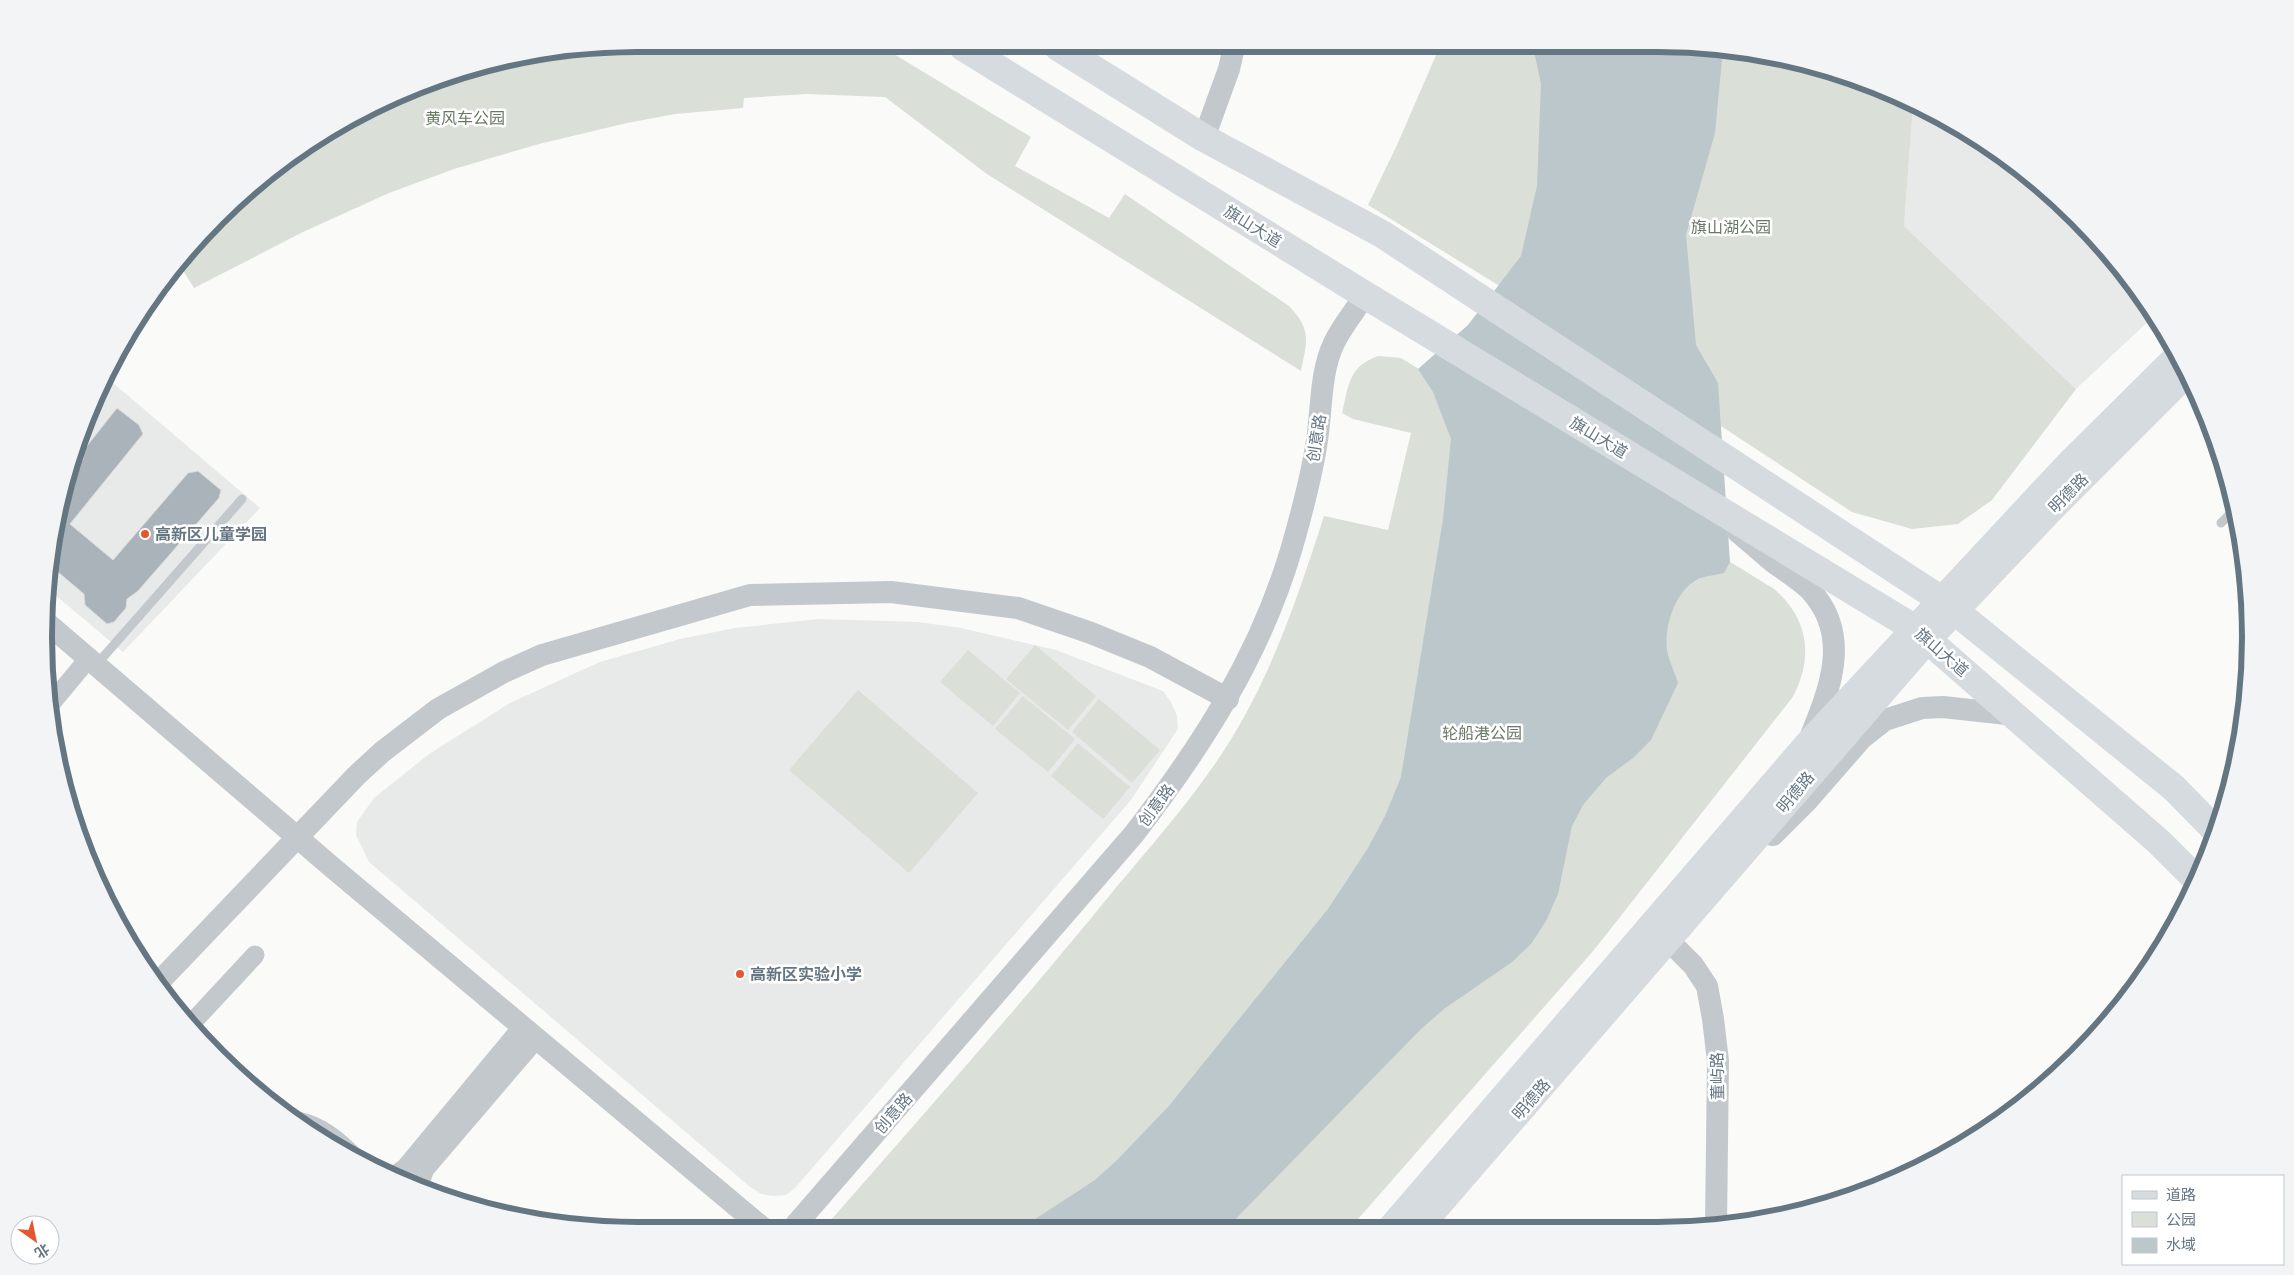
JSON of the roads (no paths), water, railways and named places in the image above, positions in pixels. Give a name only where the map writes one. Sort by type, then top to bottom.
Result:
[{"type":"highway","name":"旗山大道","points":[[970,52],[1921,634],[2016,715],[2159,842],[2191,874]]},
{"type":"highway","points":[[1066,52],[1204,138],[1382,234],[1948,605],[2174,788],[2210,825]]},
{"type":"main road","name":"明德路","points":[[1424,1222],[1669,941],[1921,634],[1948,605],[2180,377]]},
{"type":"main road","points":[[1395,1222],[1807,744],[1921,634]]},
{"type":"street","points":[[1204,138],[1229,69],[1233,52]]},
{"type":"street","name":"创意路","points":[[798,1222],[1134,834],[1178,777],[1228,699],[1264,626],[1292,546],[1317,442],[1324,382],[1334,343],[1365,295]]},
{"type":"street","points":[[1694,494],[1810,590],[1826,615],[1835,651],[1832,675],[1828,692],[1807,744]]},
{"type":"street","points":[[162,979],[296,837],[390,746],[438,709],[504,672],[542,655],[750,595],[891,592],[1018,608],[1098,636],[1150,657],[1228,699]]},
{"type":"street","points":[[53,628],[296,837],[755,1222]]},
{"type":"street","points":[[56,698],[92,662]]},
{"type":"street","points":[[1669,941],[1808,801],[1862,739],[1885,720],[1922,708],[1943,707],[2016,715]]},
{"type":"street","name":"董屿路","points":[[1669,941],[1693,965],[1706,986],[1713,1019],[1718,1061],[1716,1219]]},
{"type":"street","points":[[195,1020],[255,955]]},
{"type":"street","points":[[400,1172],[530,1032]]},
{"type":"street","points":[[421,1180],[425,1169],[530,1032]]},
{"type":"street","points":[[318,1128],[331,1136]]},
{"type":"lane","points":[[92,662],[242,499]]},
{"type":"lane","points":[[2221,523],[2228,516]]},
{"type":"water","points":[[1534,52],[1656,52],[1722,57],[1715,133],[1686,235],[1696,345],[1718,383],[1730,562],[1724,573],[1698,579],[1677,600],[1667,630],[1667,650],[1678,683],[1651,740],[1633,758],[1606,778],[1583,805],[1572,826],[1558,894],[1546,921],[1531,944],[1512,962],[1444,1009],[1420,1030],[1233,1222],[1031,1222],[1095,1180],[1168,1107],[1328,909],[1368,848],[1385,816],[1401,777],[1443,519],[1451,439],[1433,392],[1418,369],[1468,325],[1521,256],[1537,186],[1541,84]]},
{"type":"place","name":"高新区儿童学园","points":[[145,534]]},
{"type":"place","name":"高新区实验小学","points":[[740,974]]},
{"type":"park label","name":"黄风车公园","points":[[465,118]]},
{"type":"park label","name":"旗山湖公园","points":[[1731,227]]},
{"type":"park label","name":"轮船港公园","points":[[1482,733]]}]
